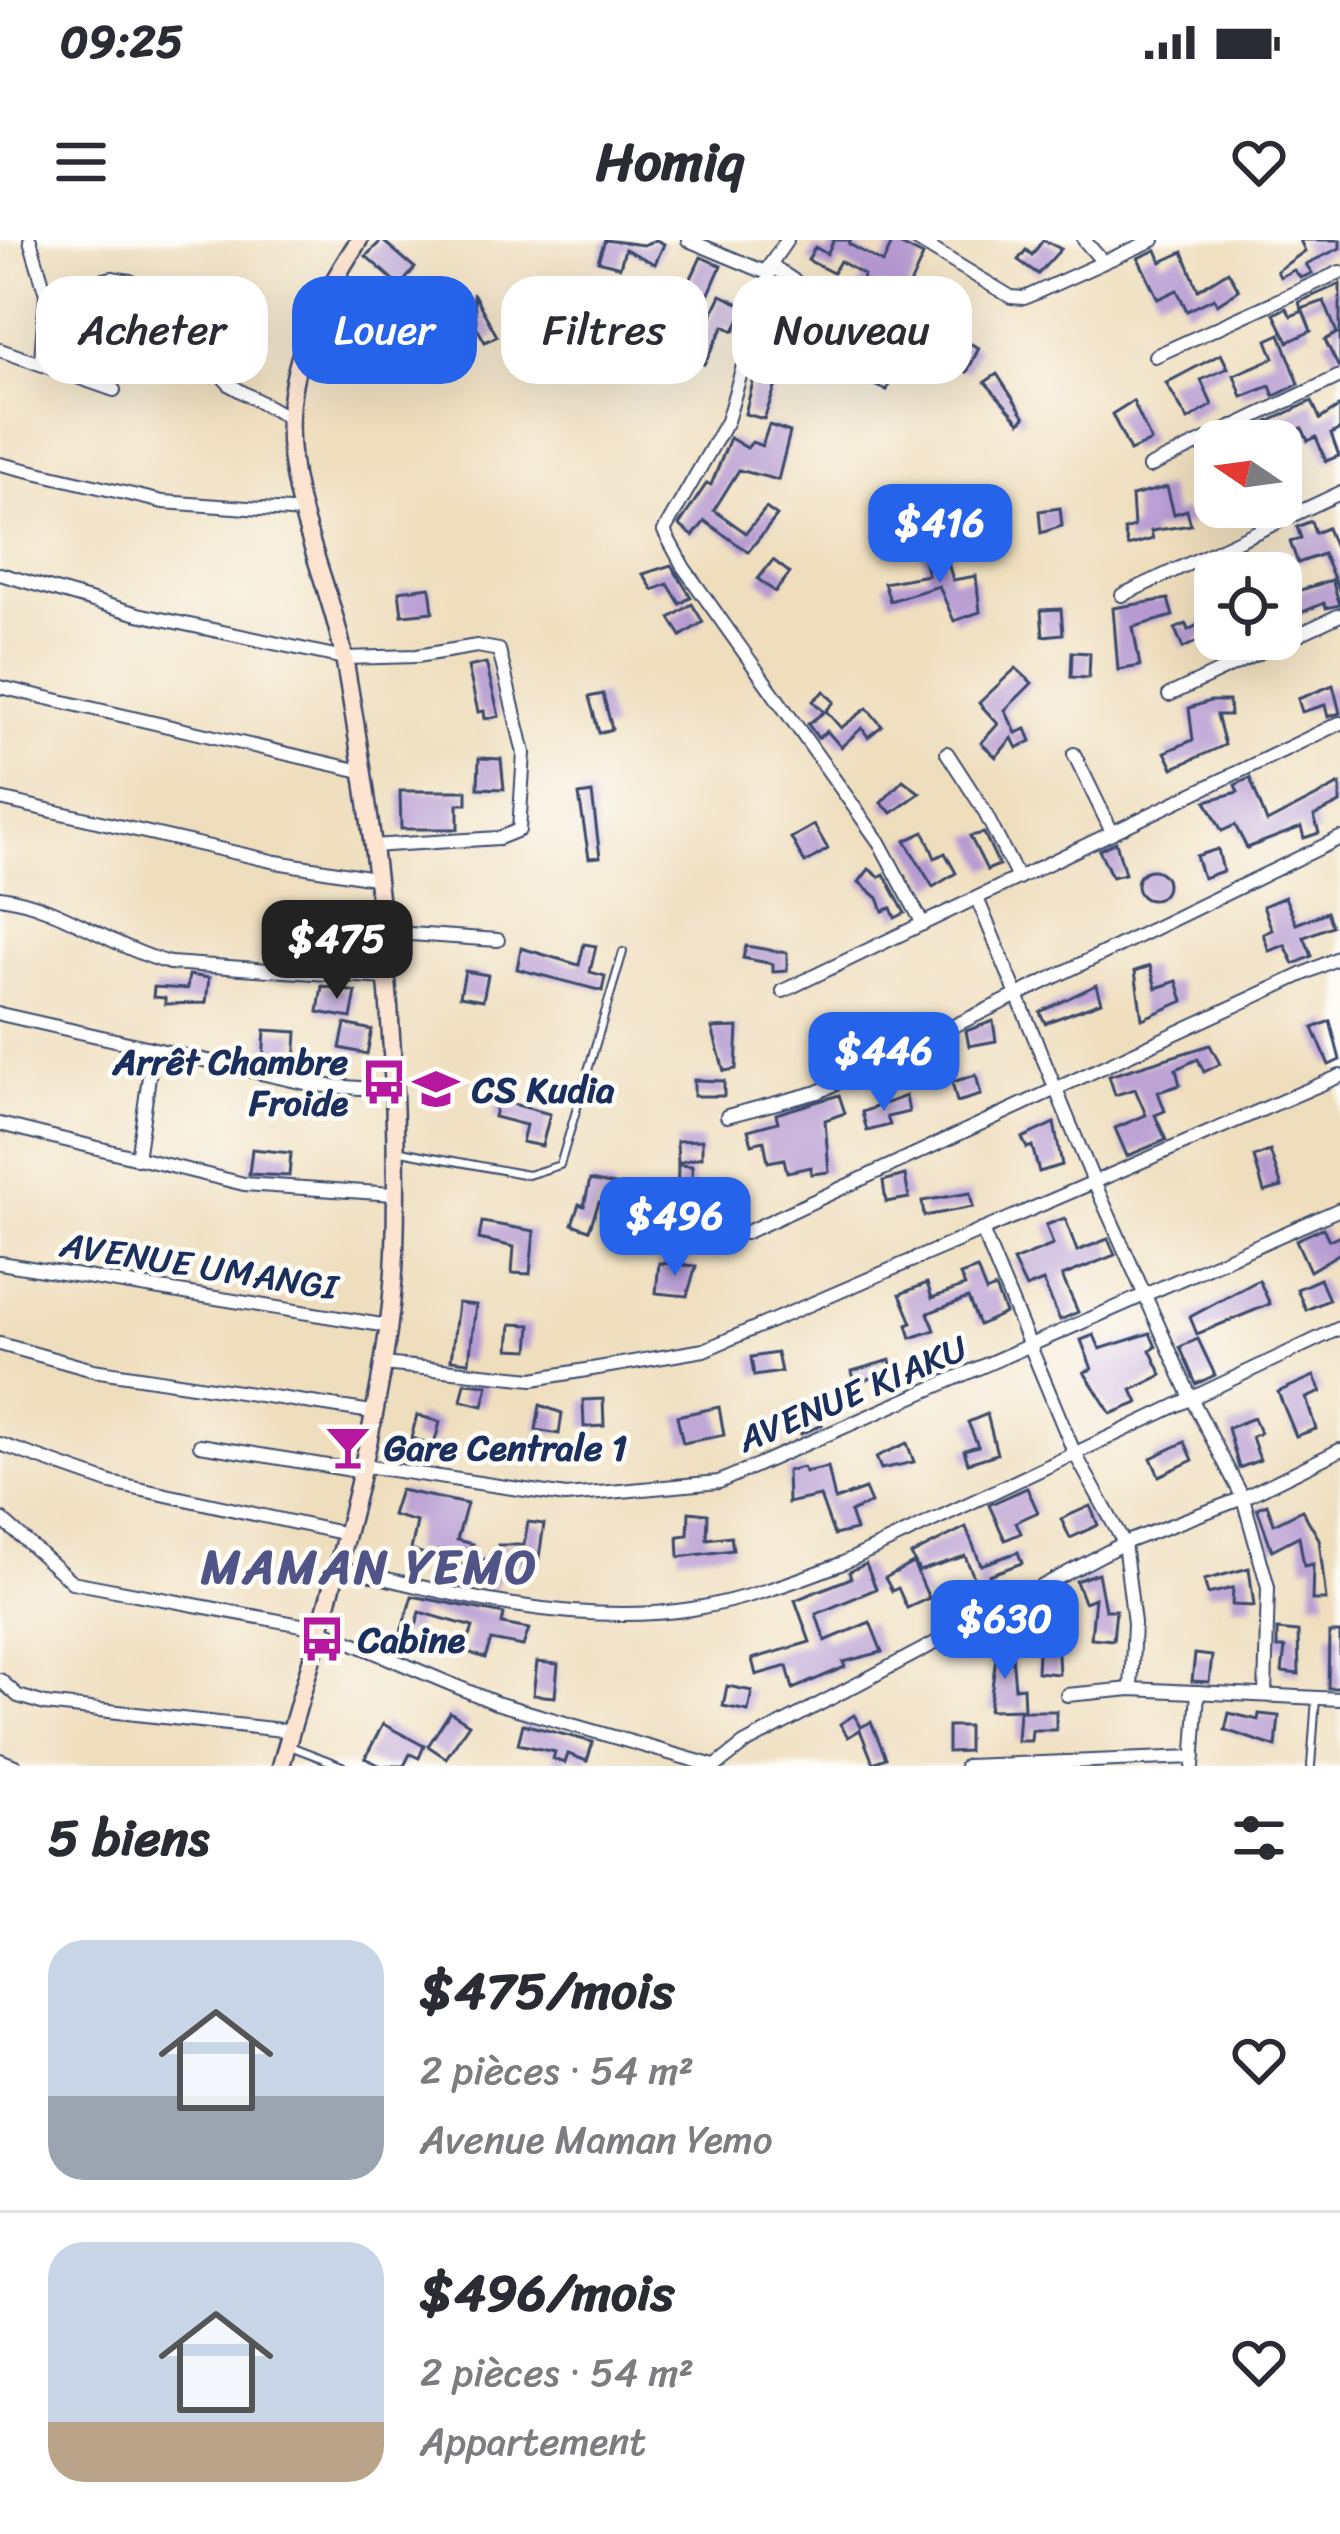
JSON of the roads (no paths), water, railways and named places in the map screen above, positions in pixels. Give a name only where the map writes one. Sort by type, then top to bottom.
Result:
[{"type":"street","points":[[30,240],[41,276]]},
{"type":"street","points":[[281,1766],[359,1468],[388,1326],[394,1194],[381,932],[344,658],[303,512],[289,418],[299,353],[327,290],[359,240]]},
{"type":"street","points":[[688,240],[750,269],[765,272],[772,266]]},
{"type":"street","points":[[788,240],[772,266],[728,421],[664,531],[684,568],[879,842],[923,924]]},
{"type":"street","points":[[917,240],[1018,298],[1153,240]]},
{"type":"street","points":[[1084,240],[1103,262]]},
{"type":"street","points":[[772,266],[787,276]]},
{"type":"street","points":[[1156,356],[1340,272]]},
{"type":"street","points":[[0,350],[36,360]]},
{"type":"street","points":[[1149,467],[1340,376]]},
{"type":"street","points":[[99,384],[114,390]]},
{"type":"street","points":[[229,384],[289,418]]},
{"type":"street","points":[[0,464],[164,502],[303,512]]},
{"type":"street","points":[[1122,595],[1340,493]]},
{"type":"street","points":[[0,574],[138,614],[344,658],[418,656],[477,646],[499,650],[524,753],[524,813],[519,830],[510,836],[371,846]]},
{"type":"street","points":[[1169,694],[1340,615]]},
{"type":"street","points":[[0,687],[361,771]]},
{"type":"street","points":[[783,991],[1340,723]]},
{"type":"street","points":[[947,753],[982,807],[1018,878]]},
{"type":"street","points":[[1074,754],[1112,832]]},
{"type":"street","points":[[0,799],[276,862],[374,878]]},
{"type":"street","points":[[727,1116],[818,1092],[1340,838]]},
{"type":"street","points":[[0,897],[47,908],[138,955],[170,963],[386,978]]},
{"type":"street","points":[[977,898],[1094,1182],[1190,1398],[1243,1498],[1268,1587],[1265,1695]]},
{"type":"street","points":[[381,932],[498,940]]},
{"type":"street","points":[[745,1233],[1340,957]]},
{"type":"street","points":[[0,1014],[314,1085],[391,1090]]},
{"type":"street","points":[[137,1159],[153,1049]]},
{"type":"street","points":[[383,1364],[533,1379],[704,1350],[1340,1076]]},
{"type":"street","points":[[0,1124],[244,1184],[394,1194]]},
{"type":"street","name":"AVENUE KIAKU","points":[[200,1445],[549,1495],[686,1488],[760,1466],[1340,1209]]},
{"type":"street","points":[[982,1230],[1074,1452],[1124,1543],[1134,1623],[1131,1689]]},
{"type":"street","name":"AVENUE UMANGI","points":[[0,1263],[388,1326]]},
{"type":"street","points":[[334,1566],[476,1597],[598,1612],[692,1609],[785,1586],[843,1563],[1340,1328]]},
{"type":"street","points":[[0,1344],[93,1370],[372,1412]]},
{"type":"street","points":[[0,1444],[111,1483],[342,1533]]},
{"type":"street","points":[[0,1518],[72,1582],[317,1628],[496,1702],[715,1766],[744,1744],[1124,1543],[1243,1498],[1340,1450]]},
{"type":"street","points":[[0,1680],[18,1696],[45,1704],[289,1738]]},
{"type":"street","points":[[1067,1695],[1131,1689],[1340,1699]]},
{"type":"street","points":[[966,1766],[1193,1762],[1198,1692]]},
{"type":"street","points":[[0,1760],[15,1766]]},
{"type":"lane","points":[[393,1149],[528,1175],[560,1166],[623,952]]},
{"type":"lane","points":[[1311,1766],[1316,1698]]},
{"type":"lane","points":[[289,1738],[342,1766]]},
{"type":"place","name":"Arrêt Chambre Froide","points":[[384,1082]]},
{"type":"place","name":"CS Kudia","points":[[436,1089]]},
{"type":"place","name":"Gare Centrale 1","points":[[348,1447]]},
{"type":"place","name":"Cabine","points":[[322,1639]]},
{"type":"district","name":"MAMAN YEMO","points":[[370,1566]]}]
